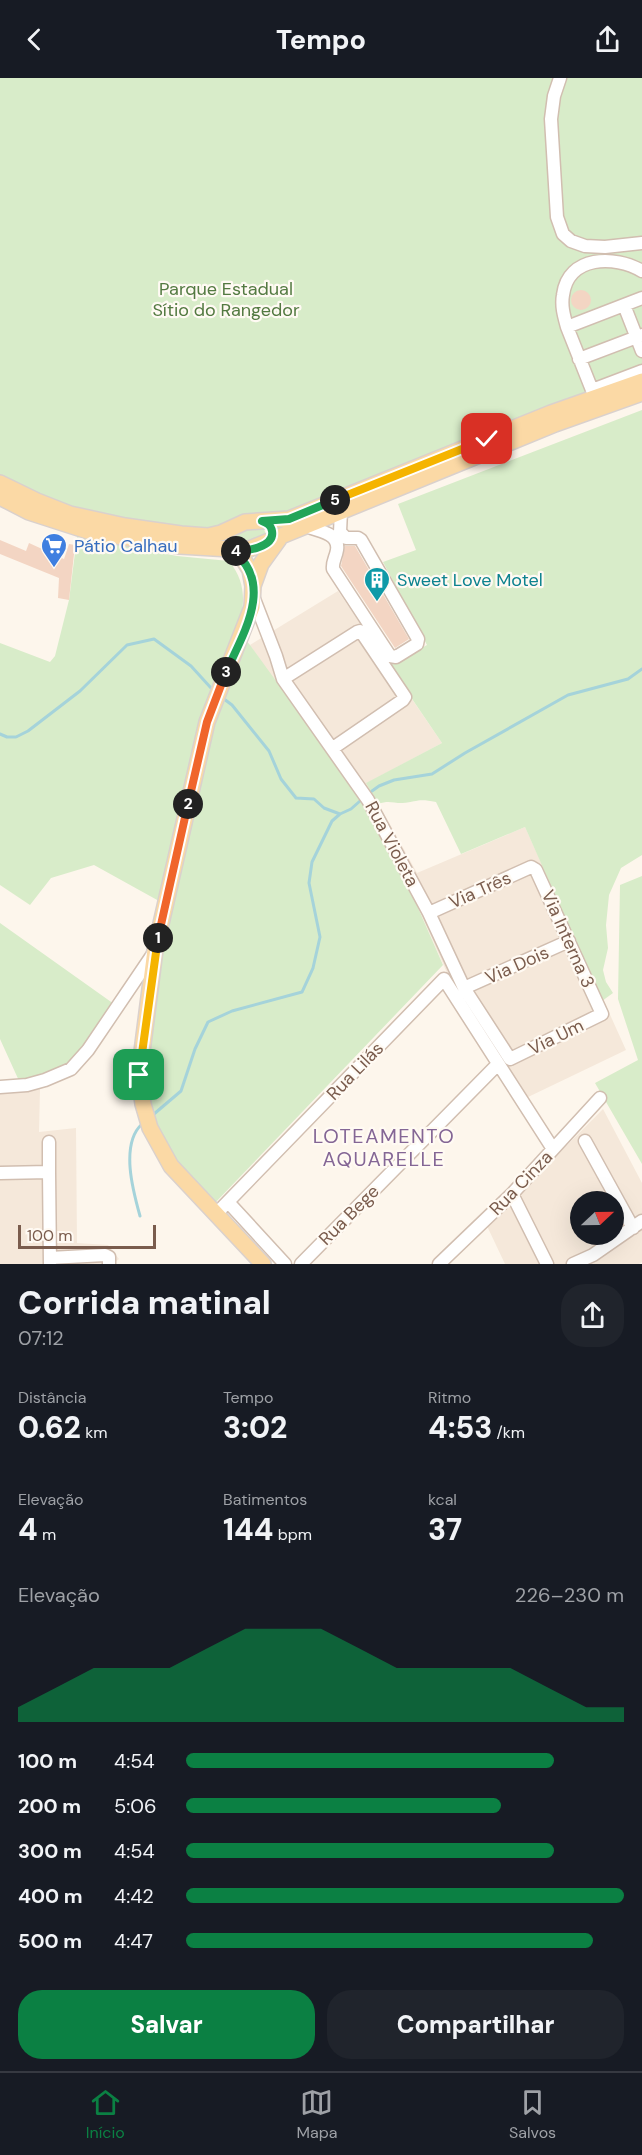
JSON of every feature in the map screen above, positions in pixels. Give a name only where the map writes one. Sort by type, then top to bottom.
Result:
[{"type":"main road","points":[[0,483],[70,514],[113,524],[208,536],[244,522],[289,519],[551,413],[642,381]]},
{"type":"main road","points":[[0,497],[29,512],[92,532],[180,546],[233,551],[247,550],[264,545],[341,511],[555,424],[642,393]]},
{"type":"main road","points":[[262,521],[269,525],[272,531],[272,537],[264,545]]},
{"type":"main road","points":[[263,1264],[171,1166],[150,1128],[143,1104],[139,1075],[155,950],[207,722],[218,690],[250,616],[253,592],[267,554],[284,535]]},
{"type":"main road","points":[[233,551],[248,566],[253,592]]},
{"type":"main road","points":[[136,982],[145,980],[150,991]]},
{"type":"street","points":[[560,78],[554,96],[551,119],[558,217],[563,234],[572,242],[585,246],[605,247],[642,243]]},
{"type":"street","points":[[642,271],[625,262],[608,260],[587,263],[578,268],[568,279],[563,292],[562,306],[567,327],[592,390],[642,371]]},
{"type":"street","points":[[567,327],[642,298]]},
{"type":"street","points":[[624,305],[639,336],[642,351]]},
{"type":"street","points":[[579,359],[639,336]]},
{"type":"street","points":[[305,526],[332,535],[338,544],[333,569],[390,656],[396,657],[417,644],[418,639],[361,540],[346,538],[340,532],[341,511]]},
{"type":"street","name":"Rua Violeta","points":[[253,592],[259,615],[283,679],[368,800],[429,913],[464,988],[504,1061]]},
{"type":"street","points":[[244,629],[268,634]]},
{"type":"street","points":[[283,679],[357,632],[362,633],[405,697],[333,748]]},
{"type":"street","name":"Via Três","points":[[429,913],[531,867]]},
{"type":"street","name":"Via Interna 3","points":[[531,867],[536,870],[602,1014]]},
{"type":"street","name":"Via Dois","points":[[464,988],[569,941]]},
{"type":"street","points":[[0,1087],[27,1085],[71,1069],[88,1050],[136,982],[155,950]]},
{"type":"street","name":"Rua Lilás","points":[[216,1214],[444,979],[504,1061]]},
{"type":"street","name":"Via Um","points":[[504,1061],[602,1014]]},
{"type":"street","points":[[504,1061],[553,1149]]},
{"type":"street","name":"Rua Bege","points":[[301,1264],[504,1061]]},
{"type":"street","name":"Rua Cinza","points":[[439,1264],[515,1197],[553,1149],[600,1098]]},
{"type":"street","points":[[573,1264],[592,1255],[638,1224],[585,1141]]},
{"type":"street","points":[[49,1143],[50,1261],[105,1255],[109,1257],[109,1264]]},
{"type":"street","points":[[0,1173],[49,1172]]},
{"type":"street","name":"Rua Cinza","points":[[515,1197],[547,1264]]},
{"type":"street","points":[[228,1202],[285,1264]]},
{"type":"shaded area","points":[[338,591],[442,743],[367,783],[417,873],[525,827],[626,1050],[526,1098],[448,975],[405,878],[250,645]]},
{"type":"shaded area","points":[[40,1089],[39,1132],[76,1128],[77,1243],[108,1245],[119,1259],[113,1264],[0,1264],[0,1093]]},
{"type":"shaded area","points":[[603,1109],[642,1183],[642,1262],[639,1264],[505,1264],[487,1226]]},
{"type":"green space","name":"Parque Estadual Sítio do Rangedor","points":[[0,78],[642,78],[642,376],[288,516],[235,521],[198,531],[66,507],[0,476]]},
{"type":"green space","points":[[642,410],[642,855],[621,868],[609,895],[606,925],[608,948],[603,970],[606,982],[613,993],[602,1001],[525,827],[461,854],[436,802],[421,800],[378,804],[366,783],[442,743],[389,665],[427,645],[383,562],[416,550],[398,504]]},
{"type":"green space","points":[[263,526],[266,535],[250,542],[204,541]]},
{"type":"green space","points":[[77,537],[177,556],[229,561],[242,586],[243,603],[238,631],[355,790],[405,878],[443,965],[213,1205],[169,1153],[153,1128],[141,1077],[168,906],[94,865],[51,878],[30,905],[0,885],[0,643],[50,662],[55,656],[69,600]]},
{"type":"green space","points":[[642,876],[642,1164],[595,1083],[638,1060],[618,999],[620,885]]},
{"type":"green space","points":[[0,923],[114,1004],[77,1059],[64,1069],[20,1083],[0,1039]]},
{"type":"building","points":[[581,290],[588,293],[591,300],[588,307],[581,310],[574,307],[571,300],[574,293]]},
{"type":"building","name":"Pátio Calhau","points":[[0,540],[26,551],[29,543],[64,559],[69,544],[75,545],[69,600],[58,598],[59,578],[0,554]]},
{"type":"building","points":[[345,546],[355,546],[409,639],[395,648],[341,566]]},
{"type":"waterway","points":[[0,734],[16,737],[28,731],[80,691],[127,645],[154,639],[191,666],[211,688]]},
{"type":"waterway","points":[[372,791],[394,780],[432,774],[568,695],[628,679],[642,669]]},
{"type":"waterway","points":[[224,699],[232,705],[269,751],[281,779],[296,798],[314,799],[324,808],[340,814],[351,809],[360,801]]},
{"type":"waterway","points":[[154,1114],[181,1091],[195,1049],[208,1022],[232,1011],[302,992],[313,968],[320,937],[309,883],[312,862],[332,821],[340,814]]},
{"type":"waterway","points":[[140,1216],[134,1194],[130,1155],[131,1143],[142,1124]]},
{"type":"place","name":"Pátio Calhau","points":[[54,569]]},
{"type":"place","name":"Sweet Love Motel","points":[[377,603]]},
{"type":"district","name":"LOTEAMENTO AQUARELLE","points":[[384,1148]]},
{"type":"route","points":[[139,1075],[155,950],[207,722],[218,690],[250,616],[254,598],[250,570],[243,559],[233,551],[250,550],[268,542],[272,537],[272,529],[262,521],[289,519],[487,439]]}]
